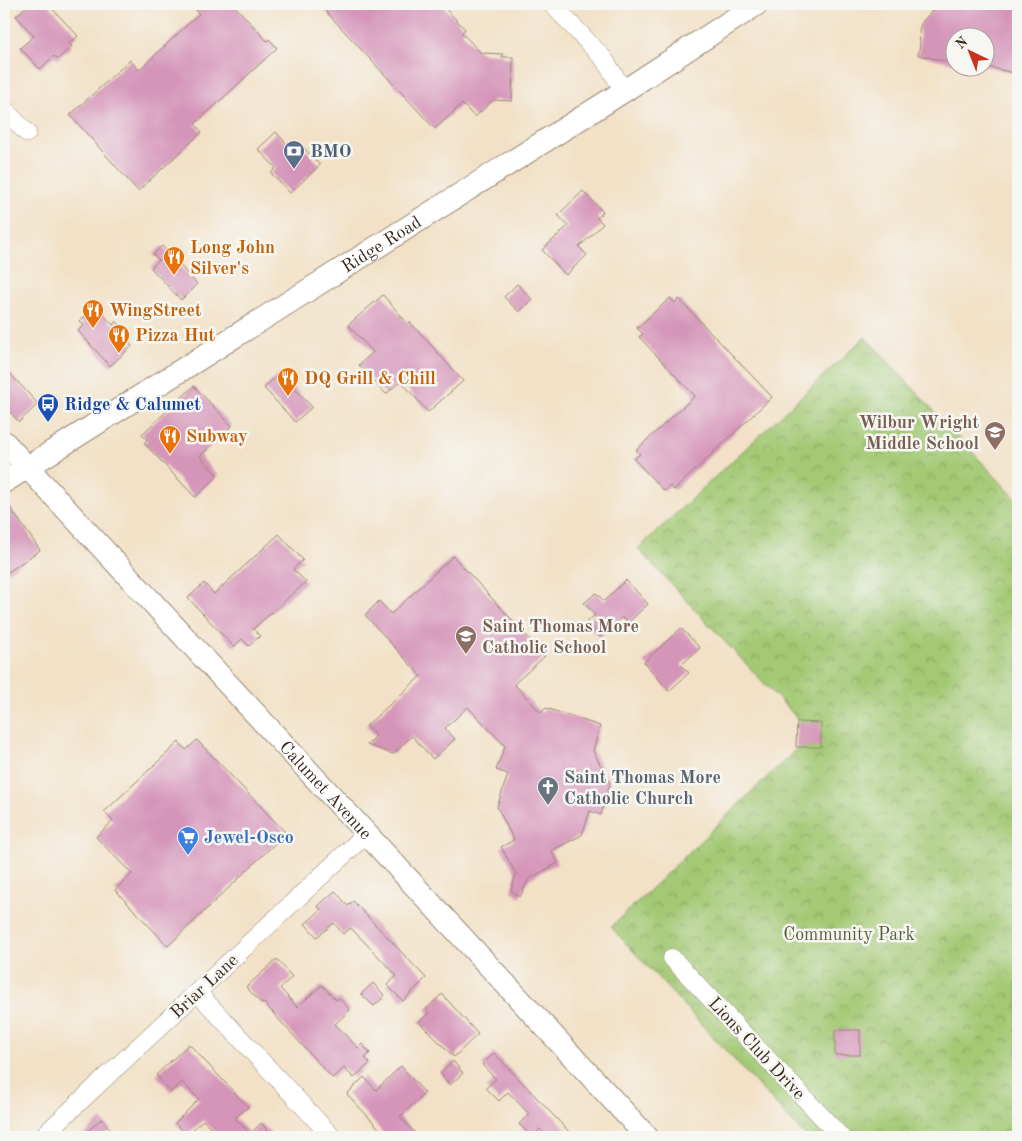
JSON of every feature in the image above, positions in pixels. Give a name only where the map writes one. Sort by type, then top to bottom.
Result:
[{"type":"main road","name":"Ridge Road","points":[[4,482],[624,91],[757,4]]},
{"type":"main road","name":"Calumet Avenue","points":[[4,442],[647,1137]]},
{"type":"street","points":[[552,4],[604,59],[624,91]]},
{"type":"street","points":[[4,109],[27,134]]},
{"type":"street","name":"Briar Lane","points":[[42,1137],[366,834]]},
{"type":"street","name":"Lions Club Drive","points":[[672,958],[841,1137]]},
{"type":"street","points":[[198,992],[332,1137]]},
{"type":"green space","name":"Community Park","points":[[865,337],[1018,501],[1018,1137],[806,1137],[611,927],[812,734],[638,549]]},
{"type":"building","points":[[29,4],[48,4],[78,36],[69,43],[72,46],[58,59],[54,56],[40,69],[20,48],[34,36],[16,16]]},
{"type":"building","points":[[204,4],[233,4],[267,41],[269,39],[277,48],[195,124],[202,132],[138,191],[70,115],[130,60],[139,70],[199,14],[196,11]]},
{"type":"building","points":[[319,4],[361,4],[369,13],[379,4],[441,4],[465,29],[462,33],[481,53],[503,54],[502,57],[513,57],[512,101],[493,100],[475,117],[462,104],[435,129]]},
{"type":"building","points":[[950,4],[1018,4],[1018,74],[994,68],[994,28],[944,28],[944,61],[918,55],[920,44],[919,29],[922,22],[932,11]]},
{"type":"building","name":"BMO","points":[[276,132],[294,152],[301,145],[320,165],[290,193],[271,173],[276,168],[258,149]]},
{"type":"building","points":[[583,191],[603,212],[597,218],[603,224],[579,247],[587,255],[566,275],[542,250],[568,226],[558,215]]},
{"type":"building","name":"Long John Silver's","points":[[162,246],[197,284],[181,300],[151,268],[159,260],[153,254]]},
{"type":"building","points":[[517,284],[532,299],[519,312],[504,297]]},
{"type":"building","points":[[383,295],[463,381],[428,412],[401,381],[386,394],[359,365],[373,352],[348,325]]},
{"type":"building","points":[[670,298],[675,303],[679,299],[772,397],[674,490],[670,486],[664,491],[634,459],[640,454],[636,450],[695,396],[639,337],[643,334],[637,328]]},
{"type":"building","points":[[100,311],[113,325],[116,321],[125,330],[121,334],[132,346],[110,366],[78,331],[84,325],[80,321],[90,312],[94,316]]},
{"type":"building","points":[[4,367],[38,404],[19,422],[4,405]]},
{"type":"building","name":"DQ Grill & Chill","points":[[280,373],[312,407],[295,422],[264,388]]},
{"type":"building","points":[[194,386],[232,426],[200,456],[218,476],[195,497],[144,443],[147,440],[142,434]]},
{"type":"building","points":[[4,499],[40,550],[4,575]]},
{"type":"building","points":[[279,534],[303,560],[293,569],[306,582],[253,629],[260,636],[249,646],[242,639],[234,647],[188,598],[204,583],[214,594]]},
{"type":"building","points":[[453,556],[545,656],[514,684],[541,713],[546,708],[600,726],[593,751],[610,783],[601,815],[590,811],[582,835],[551,851],[558,863],[529,879],[520,897],[511,890],[516,874],[501,847],[514,840],[497,807],[508,774],[496,770],[505,746],[468,707],[445,728],[455,739],[433,759],[412,736],[393,754],[367,745],[376,736],[366,726],[421,676],[365,615],[379,601],[391,614]]},
{"type":"building","points":[[626,580],[648,604],[628,623],[622,617],[600,637],[586,623],[595,615],[584,603],[596,593],[604,601]]},
{"type":"building","points":[[681,628],[700,648],[681,665],[689,673],[669,691],[644,662]]},
{"type":"building","points":[[797,722],[821,723],[821,747],[796,747]]},
{"type":"building","name":"Jewel-Osco","points":[[197,740],[286,833],[168,946],[115,890],[132,874],[96,837],[113,821],[104,812],[179,742],[186,750]]},
{"type":"building","points":[[335,891],[348,906],[353,901],[426,978],[403,1001],[387,985],[397,976],[351,928],[343,934],[334,923],[317,937],[305,924],[321,910],[318,906]]},
{"type":"building","points":[[277,959],[292,977],[280,988],[297,1007],[322,985],[336,1000],[339,998],[350,1010],[335,1024],[358,1048],[362,1044],[370,1053],[365,1058],[370,1063],[354,1078],[344,1068],[332,1078],[264,1003],[262,1004],[246,987]]},
{"type":"building","points":[[373,983],[385,996],[374,1006],[361,994]]},
{"type":"building","points":[[442,994],[478,1034],[454,1057],[419,1022],[429,1013],[426,1009]]},
{"type":"building","points":[[835,1030],[860,1030],[860,1055],[835,1055]]},
{"type":"building","points":[[189,1044],[248,1107],[235,1118],[250,1134],[261,1123],[275,1137],[220,1137],[203,1120],[187,1135],[175,1123],[199,1099],[182,1082],[171,1092],[156,1075]]},
{"type":"building","points":[[494,1053],[574,1137],[548,1137],[540,1129],[532,1137],[519,1124],[529,1114],[508,1092],[499,1101],[486,1088],[496,1079],[482,1065]]},
{"type":"building","points":[[453,1061],[463,1073],[450,1085],[440,1073]]},
{"type":"building","points":[[401,1066],[425,1093],[400,1117],[419,1137],[387,1137],[347,1094],[364,1077],[376,1090]]},
{"type":"building","points":[[101,1119],[111,1130],[102,1137],[81,1137]]},
{"type":"place","name":"BMO","points":[[294,170]]},
{"type":"place","name":"Long John Silver's","points":[[174,276]]},
{"type":"place","name":"WingStreet","points":[[93,329]]},
{"type":"place","name":"Pizza Hut","points":[[119,354]]},
{"type":"place","name":"DQ Grill & Chill","points":[[288,397]]},
{"type":"place","name":"Ridge & Calumet","points":[[48,423]]},
{"type":"place","name":"Wilbur Wright Middle School","points":[[995,451]]},
{"type":"place","name":"Subway","points":[[170,455]]},
{"type":"place","name":"Saint Thomas More Catholic School","points":[[466,655]]},
{"type":"place","name":"Saint Thomas More Catholic Church","points":[[548,806]]},
{"type":"place","name":"Jewel-Osco","points":[[188,856]]}]
